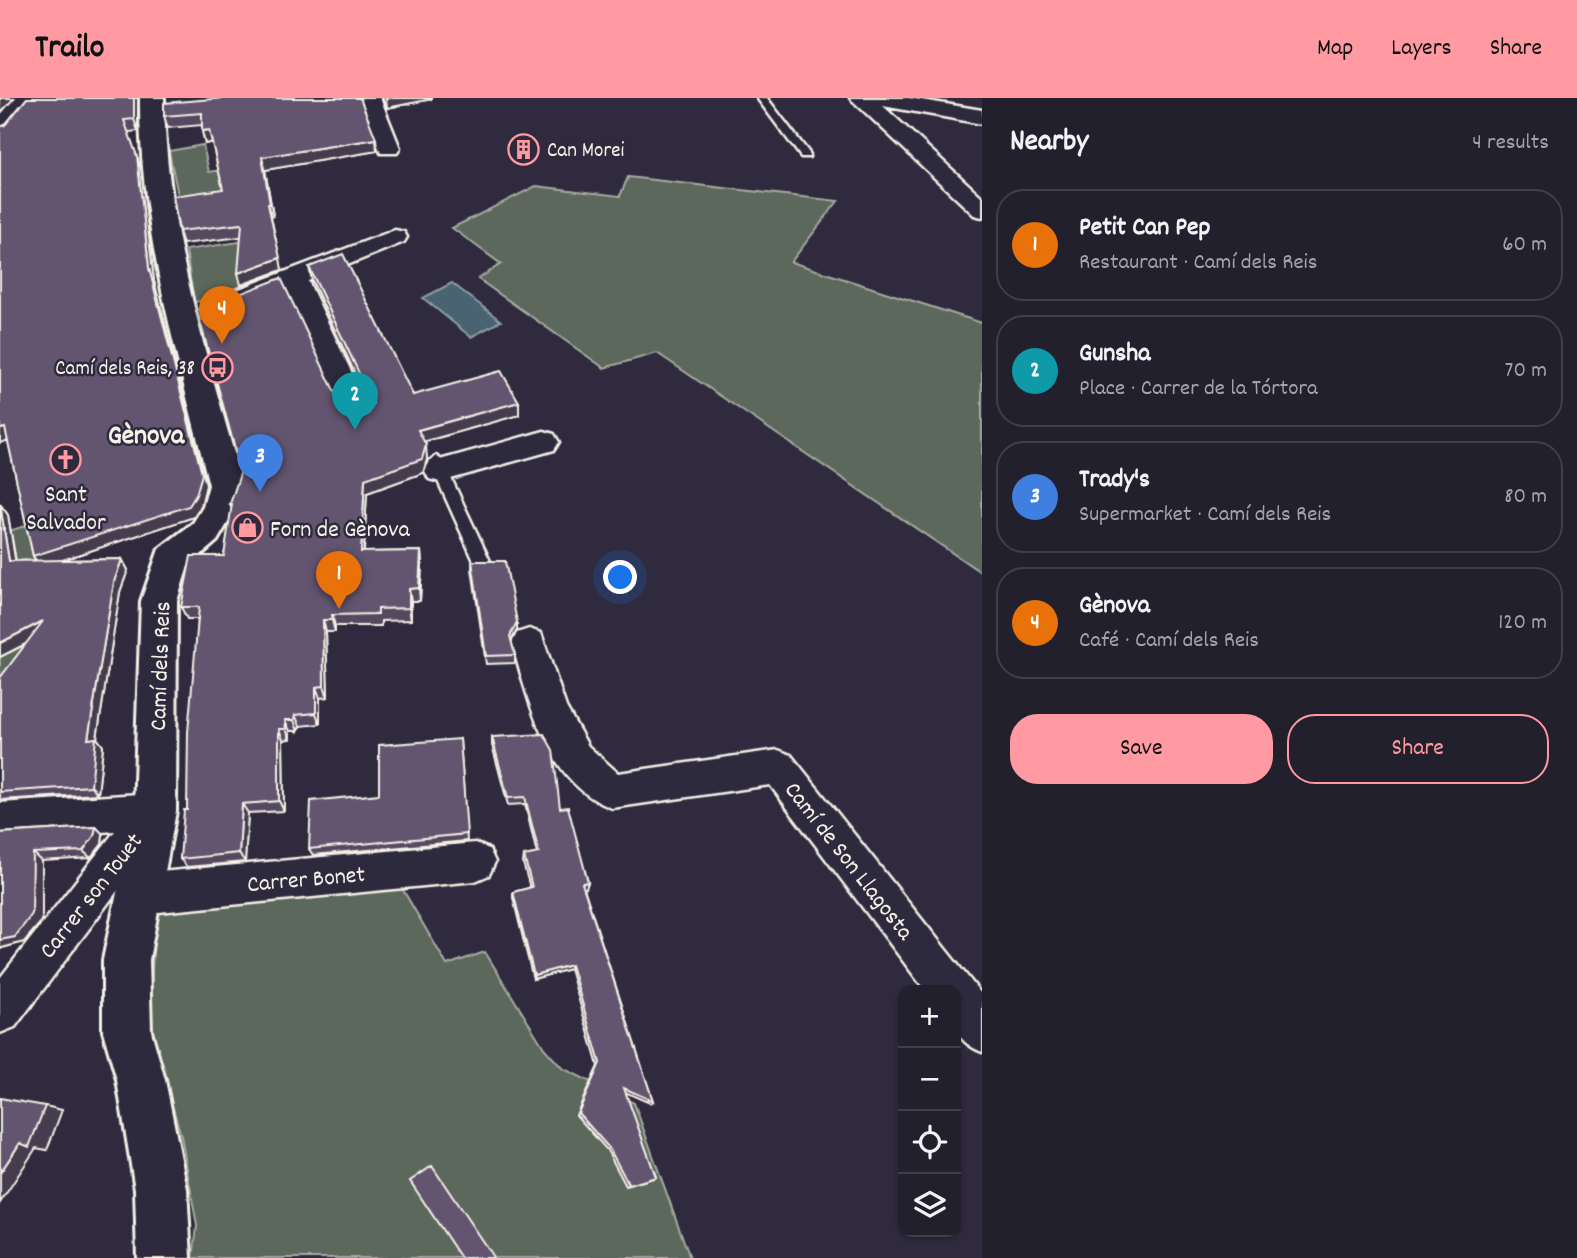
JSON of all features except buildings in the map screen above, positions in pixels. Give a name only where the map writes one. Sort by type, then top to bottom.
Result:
[{"type":"street","points":[[369,98],[389,148]]},
{"type":"street","points":[[861,98],[982,210]]},
{"type":"street","points":[[871,98],[982,117]]},
{"type":"street","name":"Camí dels Reis","points":[[159,104],[152,139],[172,276],[203,312],[226,485],[219,509],[205,532],[172,559],[159,601],[155,811],[126,960],[127,1031],[141,1080],[161,1189],[164,1258]]},
{"type":"street","points":[[952,182],[982,188]]},
{"type":"street","points":[[203,312],[395,237]]},
{"type":"street","points":[[293,276],[359,418]]},
{"type":"street","points":[[438,466],[544,442]]},
{"type":"street","name":"Camí de Son Llagosta","points":[[528,643],[549,711],[575,758],[612,791],[778,767],[947,985]]},
{"type":"street","points":[[0,821],[155,811]]},
{"type":"street","name":"Carrer son Touet","points":[[0,1012],[155,811]]},
{"type":"street","name":"Carrer Bonet","points":[[138,894],[475,862]]},
{"type":"street","points":[[961,1003],[982,1030]]},
{"type":"lane","points":[[762,98],[805,155]]},
{"type":"lane","points":[[438,466],[482,561]]},
{"type":"green space","points":[[203,145],[209,172],[237,168],[260,177],[180,205],[169,151]]},
{"type":"green space","points":[[628,177],[838,201],[791,262],[982,323],[982,573],[657,353],[604,368],[478,279],[501,264],[452,228],[536,186],[620,196]]},
{"type":"green space","points":[[266,238],[260,263],[263,278],[194,303],[186,250]]},
{"type":"green space","points":[[31,524],[36,548],[34,561],[61,591],[0,699],[0,534]]},
{"type":"green space","points":[[396,878],[447,965],[485,952],[544,1048],[562,1068],[634,1103],[690,1258],[193,1258],[197,1226],[181,1136],[149,1024],[156,904]]},
{"type":"water","points":[[452,283],[501,321],[471,337],[423,298]]},
{"type":"place","name":"Can Morei","points":[[524,149]]},
{"type":"place","name":"Gènova","points":[[222,344]]},
{"type":"place","name":"Camí dels Reis, 38","points":[[218,367]]},
{"type":"place","name":"Gunsha","points":[[355,430]]},
{"type":"place","name":"Sant Salvador","points":[[66,459]]},
{"type":"place","name":"Trady's","points":[[260,492]]},
{"type":"place","name":"Forn de Gènova","points":[[247,528]]},
{"type":"place","name":"Petit Can Pep","points":[[339,609]]},
{"type":"district","name":"Gènova","points":[[146,433]]}]
